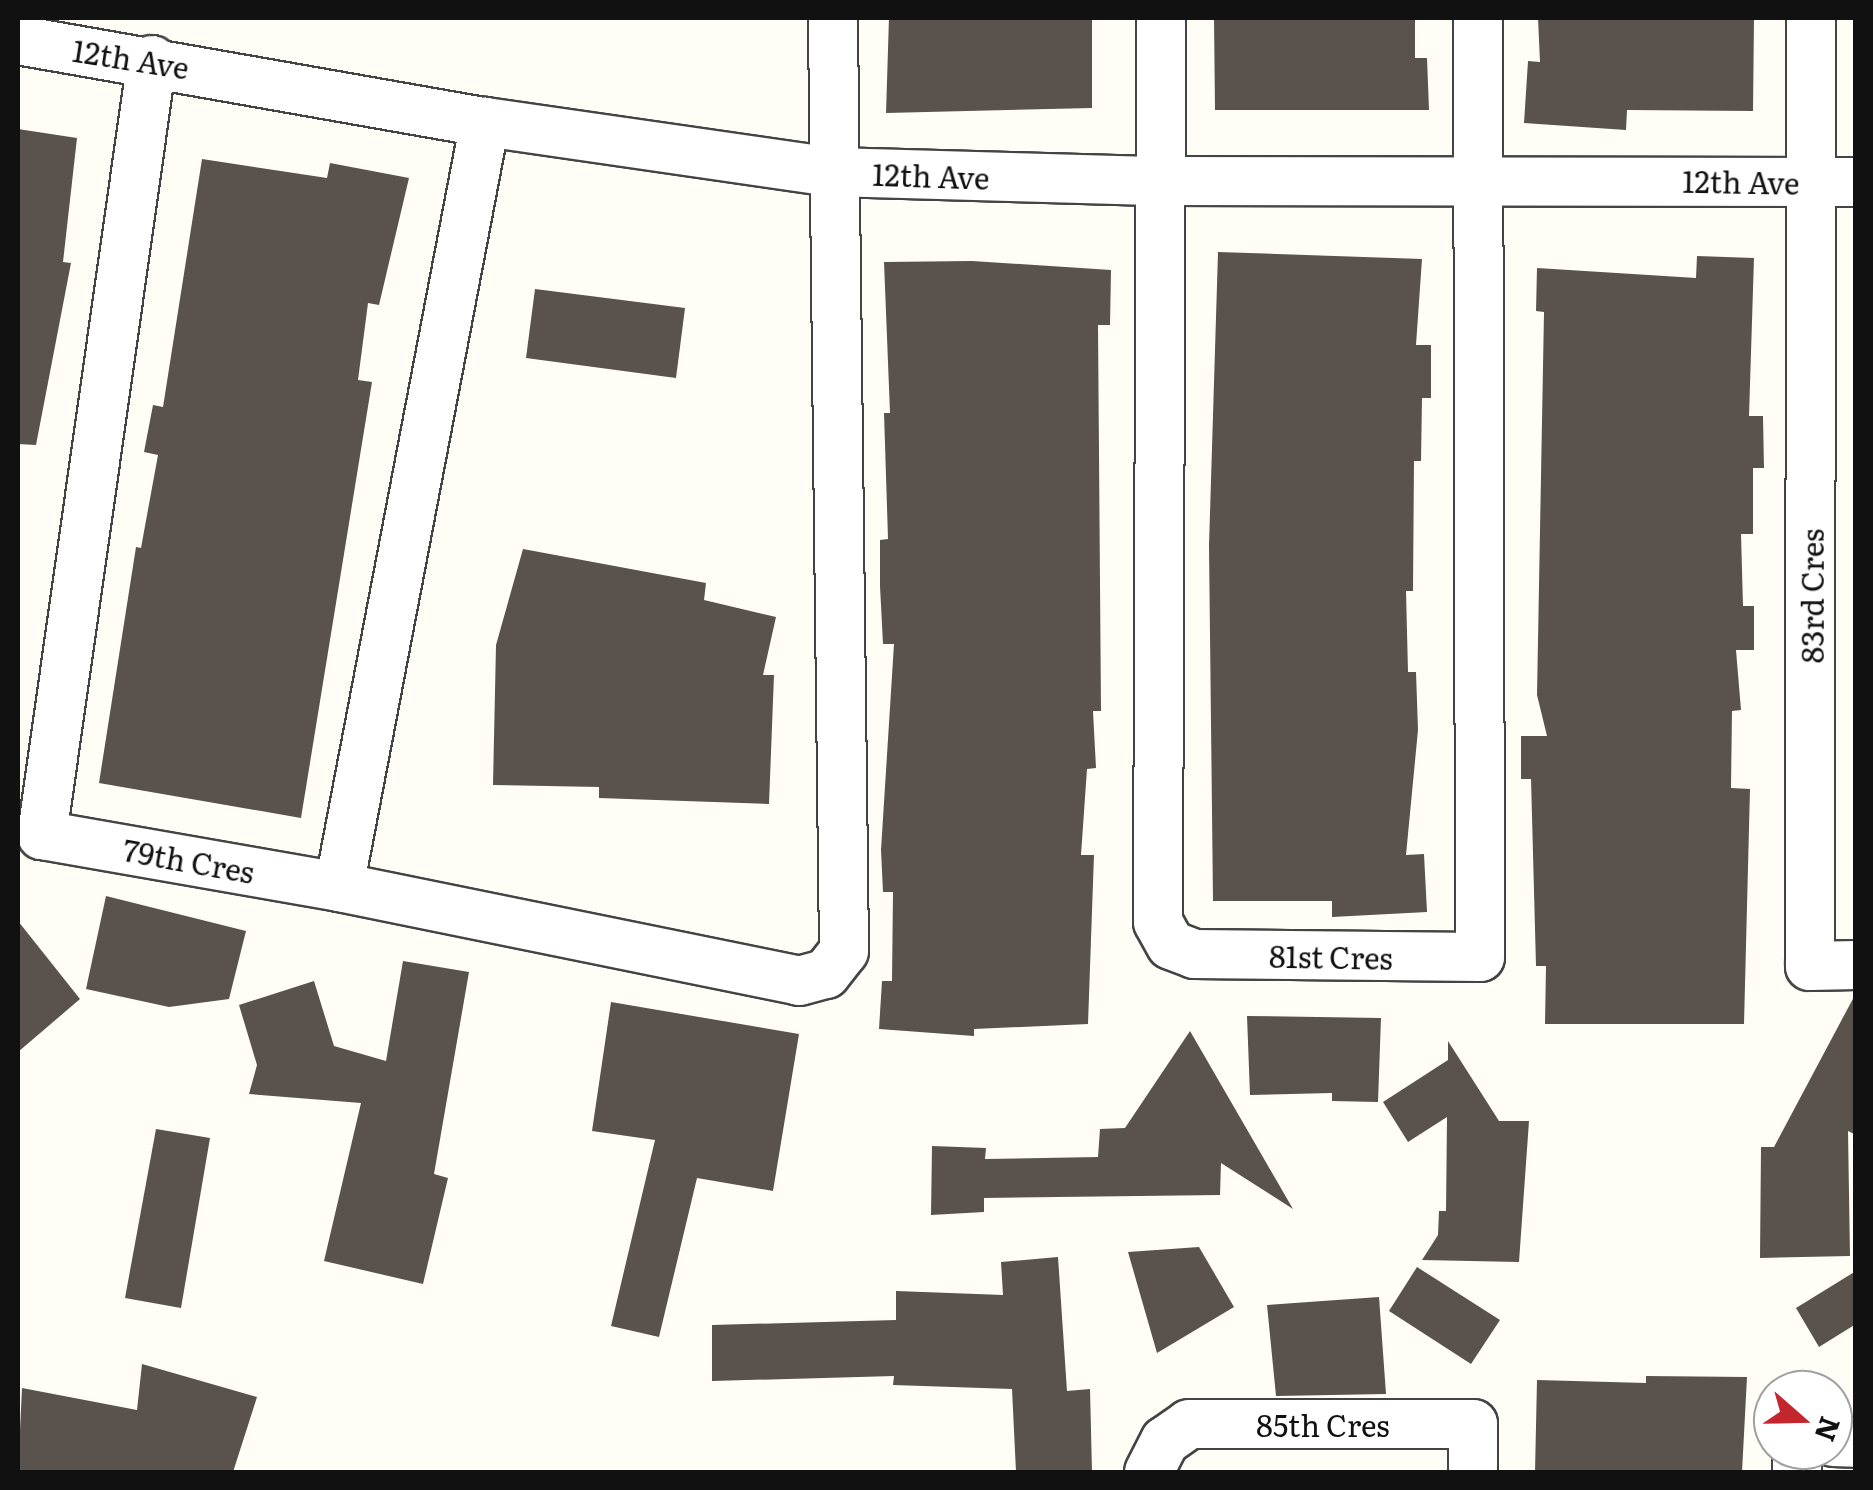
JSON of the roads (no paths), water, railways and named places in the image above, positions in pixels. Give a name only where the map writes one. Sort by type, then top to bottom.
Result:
[{"type":"street","points":[[485,122],[339,887],[799,981],[826,974],[844,950],[834,18]]},
{"type":"street","points":[[1161,18],[1161,181]]},
{"type":"street","points":[[1476,178],[1478,18]]},
{"type":"street","points":[[1811,18],[1833,182]]},
{"type":"street","name":"12th Ave","points":[[18,40],[152,60],[485,122],[833,172],[1161,181],[1476,178],[1833,182]]},
{"type":"street","name":"79th Cres","points":[[152,60],[42,834],[339,887]]},
{"type":"street","name":"81st Cres","points":[[1161,181],[1158,922],[1171,945],[1194,954],[1480,957],[1476,178]]},
{"type":"street","name":"83rd Cres","points":[[1833,182],[1810,966],[1856,966]]},
{"type":"street","name":"85th Cres","points":[[1150,1472],[1165,1441],[1190,1424],[1474,1424],[1473,1472]]}]
